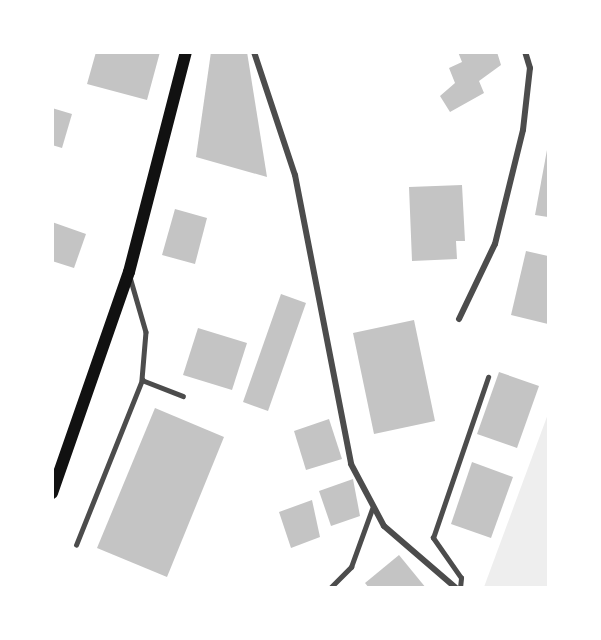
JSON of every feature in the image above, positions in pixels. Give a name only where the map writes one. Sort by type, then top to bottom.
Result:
[{"type":"main road","points":[[52,493],[129,272],[186,52]]},
{"type":"street","points":[[254,52],[295,175],[351,464],[372,509],[402,545],[456,588]]},
{"type":"street","points":[[459,319],[495,244],[523,130],[530,68],[525,52]]},
{"type":"lane","points":[[76,545],[142,380],[146,332],[129,272]]},
{"type":"lane","points":[[460,588],[461,578],[433,538],[488,377]]},
{"type":"lane","points":[[142,380],[183,396]]},
{"type":"lane","points":[[330,588],[351,567],[372,509]]},
{"type":"shaded area","points":[[548,414],[548,587],[484,587]]},
{"type":"building","points":[[96,52],[160,52],[147,100],[87,84]]},
{"type":"building","points":[[211,52],[247,52],[267,177],[196,157]]},
{"type":"building","points":[[458,52],[497,52],[501,65],[479,81],[484,93],[450,112],[440,96],[455,83],[449,68],[462,62]]},
{"type":"building","points":[[52,108],[72,114],[62,148],[52,145]]},
{"type":"building","points":[[548,150],[548,217],[535,215]]},
{"type":"building","points":[[462,185],[465,241],[456,241],[457,259],[412,261],[409,187]]},
{"type":"building","points":[[175,209],[207,218],[195,264],[162,255]]},
{"type":"building","points":[[52,222],[86,234],[74,268],[52,261]]},
{"type":"building","points":[[526,251],[548,256],[548,324],[511,315]]},
{"type":"building","points":[[281,294],[306,303],[268,411],[243,402]]},
{"type":"building","points":[[414,320],[435,421],[374,434],[353,333]]},
{"type":"building","points":[[198,328],[247,343],[232,390],[183,375]]},
{"type":"building","points":[[499,372],[539,386],[517,448],[477,434]]},
{"type":"building","points":[[155,408],[224,437],[167,577],[97,548]]},
{"type":"building","points":[[329,419],[342,459],[306,470],[294,431]]},
{"type":"building","points":[[472,462],[513,477],[491,538],[451,524]]},
{"type":"building","points":[[353,479],[360,516],[331,526],[319,491]]},
{"type":"building","points":[[312,500],[320,537],[291,548],[279,512]]},
{"type":"building","points":[[399,555],[426,588],[369,588],[365,583]]}]
